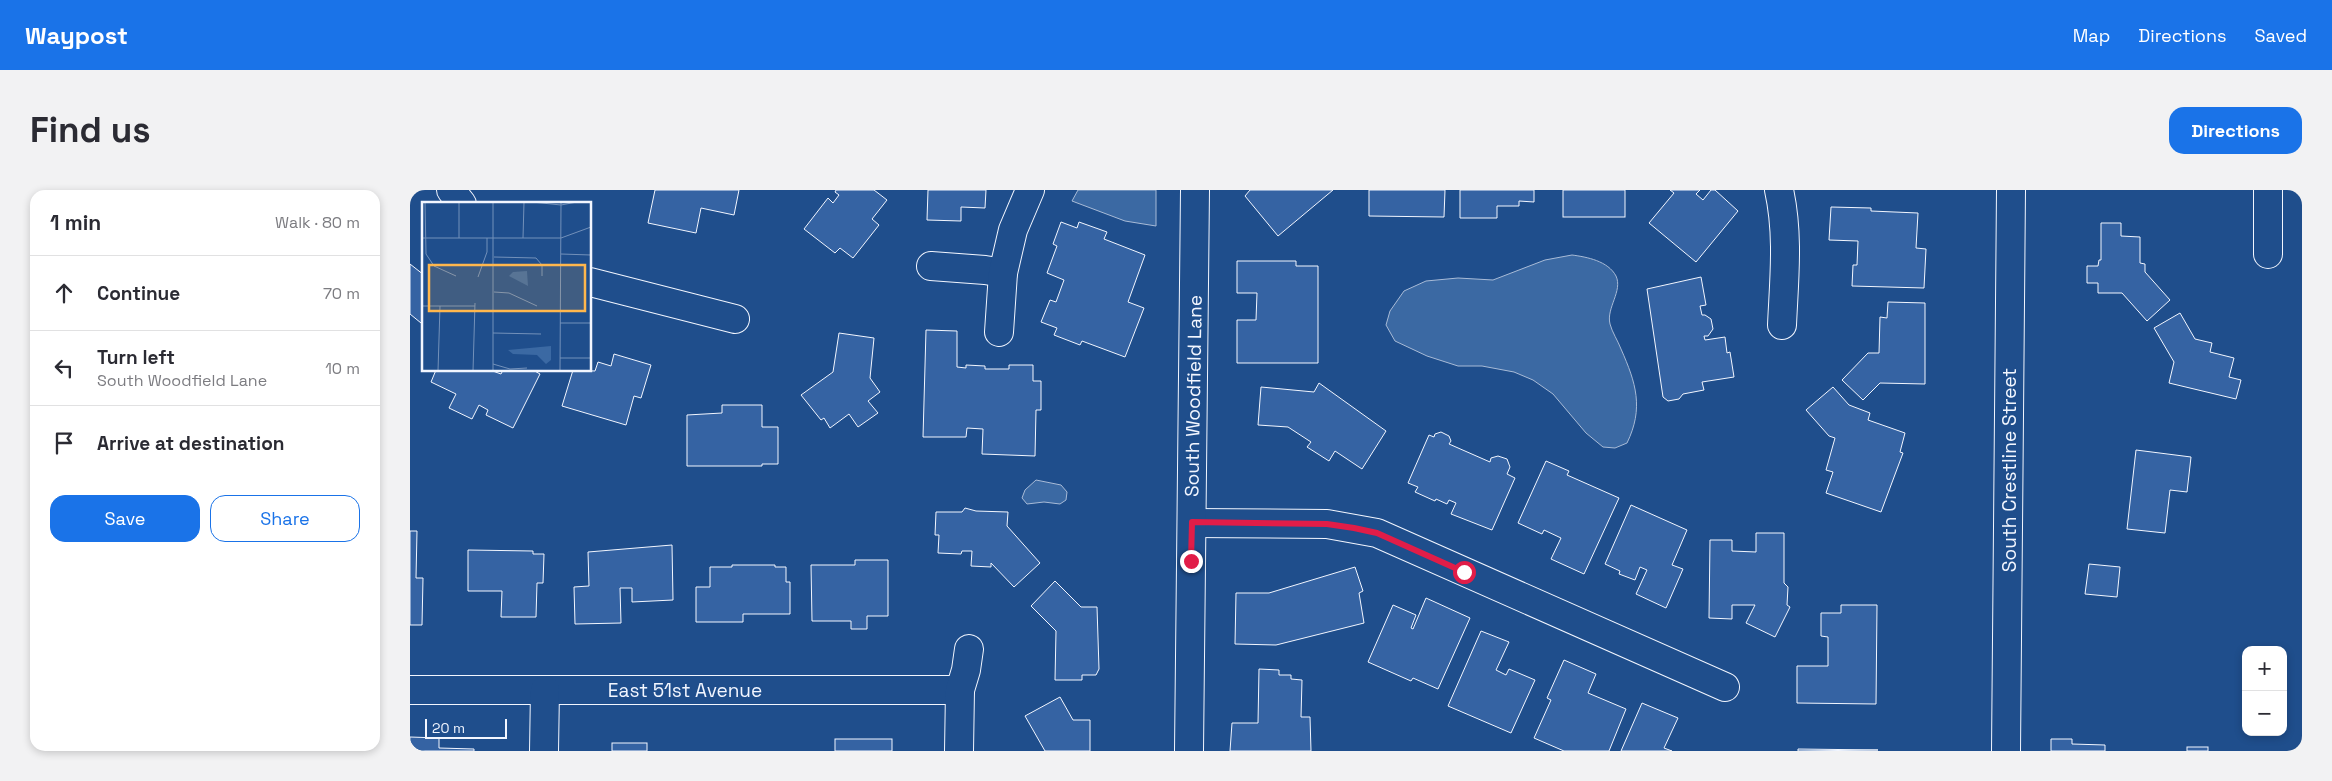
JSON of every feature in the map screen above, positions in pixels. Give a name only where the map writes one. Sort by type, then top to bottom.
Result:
[{"type":"street","points":[[451,190],[460,202]]},
{"type":"street","points":[[999,332],[1003,273],[1013,230],[1030,190]]},
{"type":"street","name":"South Woodfield Lane","points":[[1189,751],[1195,190]]},
{"type":"street","points":[[1779,190],[1784,214],[1786,254],[1782,325]]},
{"type":"street","name":"South Crestline Street","points":[[2006,751],[2011,190]]},
{"type":"street","points":[[2268,190],[2268,254]]},
{"type":"street","points":[[931,266],[1003,273]]},
{"type":"street","points":[[591,282],[735,319]]},
{"type":"street","points":[[1192,522],[1327,524],[1377,533],[1725,687]]},
{"type":"street","points":[[959,751],[960,690],[966,670],[969,649]]},
{"type":"street","name":"East 51st Avenue","points":[[410,690],[960,690]]},
{"type":"street","points":[[544,751],[545,690]]},
{"type":"water","points":[[1078,190],[1156,190],[1156,226],[1125,221],[1072,201]]},
{"type":"water","points":[[1572,255],[1603,263],[1616,276],[1618,282],[1609,318],[1612,330],[1631,373],[1637,407],[1627,443],[1615,448],[1603,447],[1586,433],[1553,394],[1533,380],[1514,372],[1482,366],[1458,366],[1427,356],[1395,341],[1386,325],[1390,311],[1404,291],[1426,281],[1458,278],[1493,280],[1545,260]]},
{"type":"water","points":[[1036,480],[1061,485],[1067,492],[1066,500],[1060,504],[1044,502],[1027,504],[1022,498],[1025,490]]},
{"type":"building","points":[[655,190],[739,190],[734,215],[701,208],[696,233],[648,223]]},
{"type":"building","points":[[836,190],[874,190],[887,200],[872,219],[879,225],[853,258],[840,248],[835,253],[804,229],[828,198],[833,203],[839,195],[835,192]]},
{"type":"building","points":[[928,190],[986,190],[985,208],[961,207],[961,221],[927,220]]},
{"type":"building","points":[[1250,190],[1333,190],[1278,236],[1245,196]]},
{"type":"building","points":[[1369,190],[1445,190],[1444,217],[1369,216]]},
{"type":"building","points":[[1460,190],[1534,190],[1534,202],[1519,201],[1519,206],[1497,206],[1497,218],[1460,218]]},
{"type":"building","points":[[1563,190],[1625,190],[1625,217],[1563,217]]},
{"type":"building","points":[[1670,190],[1700,190],[1696,194],[1703,200],[1711,190],[1715,190],[1738,211],[1696,262],[1649,223],[1674,193]]},
{"type":"building","points":[[1831,207],[1871,208],[1871,211],[1918,213],[1916,248],[1926,249],[1924,288],[1852,286],[1853,265],[1857,265],[1858,241],[1829,240]]},
{"type":"building","points":[[1061,222],[1077,228],[1079,222],[1107,232],[1104,239],[1145,255],[1128,302],[1144,308],[1125,357],[1082,341],[1080,345],[1054,335],[1057,328],[1041,322],[1050,300],[1056,302],[1064,280],[1047,273],[1057,246],[1053,244]]},
{"type":"building","points":[[2101,223],[2121,223],[2121,236],[2140,237],[2140,263],[2145,264],[2145,272],[2170,300],[2147,321],[2122,293],[2098,293],[2098,283],[2087,283],[2087,266],[2098,266],[2099,260],[2101,260]]},
{"type":"building","points":[[1237,261],[1296,261],[1296,266],[1318,266],[1318,363],[1237,363],[1237,320],[1256,320],[1257,293],[1237,293]]},
{"type":"building","points":[[410,264],[422,273],[422,322],[421,323],[410,314]]},
{"type":"building","points":[[1701,277],[1706,305],[1700,306],[1702,315],[1711,319],[1713,329],[1708,336],[1704,336],[1705,340],[1725,337],[1727,353],[1730,352],[1734,377],[1702,382],[1704,390],[1683,394],[1679,399],[1668,401],[1663,397],[1647,289]]},
{"type":"building","points":[[1888,302],[1925,303],[1925,384],[1880,383],[1863,400],[1842,380],[1868,353],[1879,353],[1880,317],[1887,318]]},
{"type":"building","points":[[2180,313],[2195,339],[2212,343],[2210,352],[2234,358],[2229,377],[2241,380],[2236,399],[2169,383],[2174,362],[2154,328]]},
{"type":"building","points":[[926,330],[957,331],[957,367],[966,368],[966,365],[985,366],[985,369],[1009,369],[1009,365],[1033,365],[1033,381],[1041,381],[1041,410],[1036,410],[1035,456],[982,454],[983,429],[967,428],[966,437],[923,437]]},
{"type":"building","points":[[839,333],[874,338],[870,378],[880,392],[868,401],[878,413],[858,427],[849,414],[830,428],[824,418],[821,420],[801,395],[833,372]]},
{"type":"building","points":[[614,354],[651,365],[641,398],[634,396],[626,425],[562,406],[573,371],[595,371],[598,362],[611,366]]},
{"type":"building","points":[[436,371],[493,371],[501,374],[502,371],[535,371],[540,374],[513,428],[486,415],[488,410],[479,405],[472,419],[449,408],[456,394],[431,382]]},
{"type":"building","points":[[1319,383],[1386,431],[1362,469],[1335,451],[1329,461],[1307,447],[1311,442],[1288,427],[1258,425],[1261,387],[1314,392]]},
{"type":"building","points":[[1833,387],[1849,405],[1870,413],[1868,420],[1905,433],[1900,452],[1903,453],[1881,512],[1826,493],[1833,472],[1826,470],[1835,438],[1829,436],[1806,410]]},
{"type":"building","points":[[722,405],[762,405],[762,427],[778,427],[778,464],[762,464],[762,466],[687,466],[687,415],[722,413]]},
{"type":"building","points":[[1441,432],[1449,436],[1451,441],[1449,444],[1490,462],[1491,458],[1498,456],[1507,459],[1510,467],[1507,474],[1515,478],[1492,530],[1451,514],[1456,503],[1449,500],[1447,504],[1436,499],[1435,501],[1415,492],[1418,487],[1408,483],[1429,435],[1434,437],[1435,434]]},
{"type":"building","points":[[2136,450],[2191,457],[2187,492],[2170,490],[2165,533],[2127,529]]},
{"type":"building","points":[[1546,461],[1569,471],[1567,475],[1619,498],[1584,574],[1551,559],[1561,538],[1544,530],[1542,534],[1518,523]]},
{"type":"building","points":[[1631,505],[1687,530],[1672,565],[1683,569],[1666,608],[1636,594],[1647,570],[1640,567],[1635,580],[1619,574],[1620,571],[1605,564]]},
{"type":"building","points":[[965,508],[976,511],[1008,512],[1007,526],[1040,563],[1014,587],[991,563],[991,567],[971,566],[972,551],[962,551],[961,554],[938,553],[939,535],[935,535],[936,512],[962,512]]},
{"type":"building","points":[[410,531],[417,531],[416,578],[423,578],[422,625],[410,625]]},
{"type":"building","points":[[1756,533],[1784,533],[1784,583],[1788,587],[1787,605],[1790,607],[1775,637],[1746,623],[1755,605],[1732,605],[1732,619],[1709,618],[1710,540],[1732,540],[1732,551],[1756,552]]},
{"type":"building","points":[[672,545],[673,600],[632,602],[632,588],[620,588],[621,623],[575,624],[574,587],[589,586],[588,552]]},
{"type":"building","points":[[468,550],[533,551],[533,554],[544,554],[543,583],[537,583],[536,617],[501,617],[502,591],[468,591]]},
{"type":"building","points":[[855,560],[888,560],[888,616],[867,616],[867,629],[851,629],[851,621],[812,621],[811,565],[855,565]]},
{"type":"building","points":[[2089,564],[2120,567],[2117,597],[2085,594]]},
{"type":"building","points":[[732,565],[775,565],[775,567],[786,567],[786,582],[790,582],[790,614],[743,614],[743,622],[696,622],[696,587],[710,587],[710,567],[732,567]]},
{"type":"building","points":[[1355,567],[1363,591],[1359,593],[1364,623],[1276,645],[1235,644],[1236,593],[1269,593]]},
{"type":"building","points":[[1055,581],[1081,607],[1097,607],[1099,669],[1096,675],[1082,675],[1082,680],[1055,680],[1056,631],[1031,606]]},
{"type":"building","points":[[1426,598],[1470,618],[1438,689],[1413,678],[1411,681],[1368,662],[1393,605],[1416,615],[1411,628],[1413,629]]},
{"type":"building","points":[[1841,605],[1877,605],[1876,704],[1797,703],[1797,666],[1828,666],[1828,637],[1821,636],[1821,613],[1841,613]]},
{"type":"building","points":[[1481,631],[1509,642],[1496,670],[1506,675],[1509,669],[1535,680],[1511,733],[1448,706]]},
{"type":"building","points":[[1564,660],[1596,674],[1588,693],[1626,709],[1609,751],[1564,751],[1534,738],[1551,700],[1547,698]]},
{"type":"building","points":[[1259,669],[1279,670],[1279,675],[1291,675],[1291,679],[1302,680],[1301,717],[1310,717],[1311,751],[1230,751],[1232,723],[1258,723]]},
{"type":"building","points":[[1060,697],[1073,720],[1090,720],[1090,751],[1045,751],[1025,716]]},
{"type":"building","points":[[1642,703],[1678,718],[1664,748],[1672,751],[1621,751]]},
{"type":"building","points":[[410,737],[439,738],[439,748],[474,749],[474,751],[410,751]]},
{"type":"building","points":[[835,739],[892,739],[892,751],[835,751]]},
{"type":"building","points":[[2051,739],[2072,739],[2072,744],[2105,745],[2105,751],[2051,751]]},
{"type":"building","points":[[612,743],[647,743],[647,751],[612,751]]},
{"type":"building","points":[[2187,747],[2208,747],[2208,751],[2187,751]]},
{"type":"building","points":[[1798,749],[1878,750],[1798,751]]},
{"type":"route","points":[[1191,561],[1192,522],[1279,522],[1327,524],[1377,533],[1464,572]]}]
